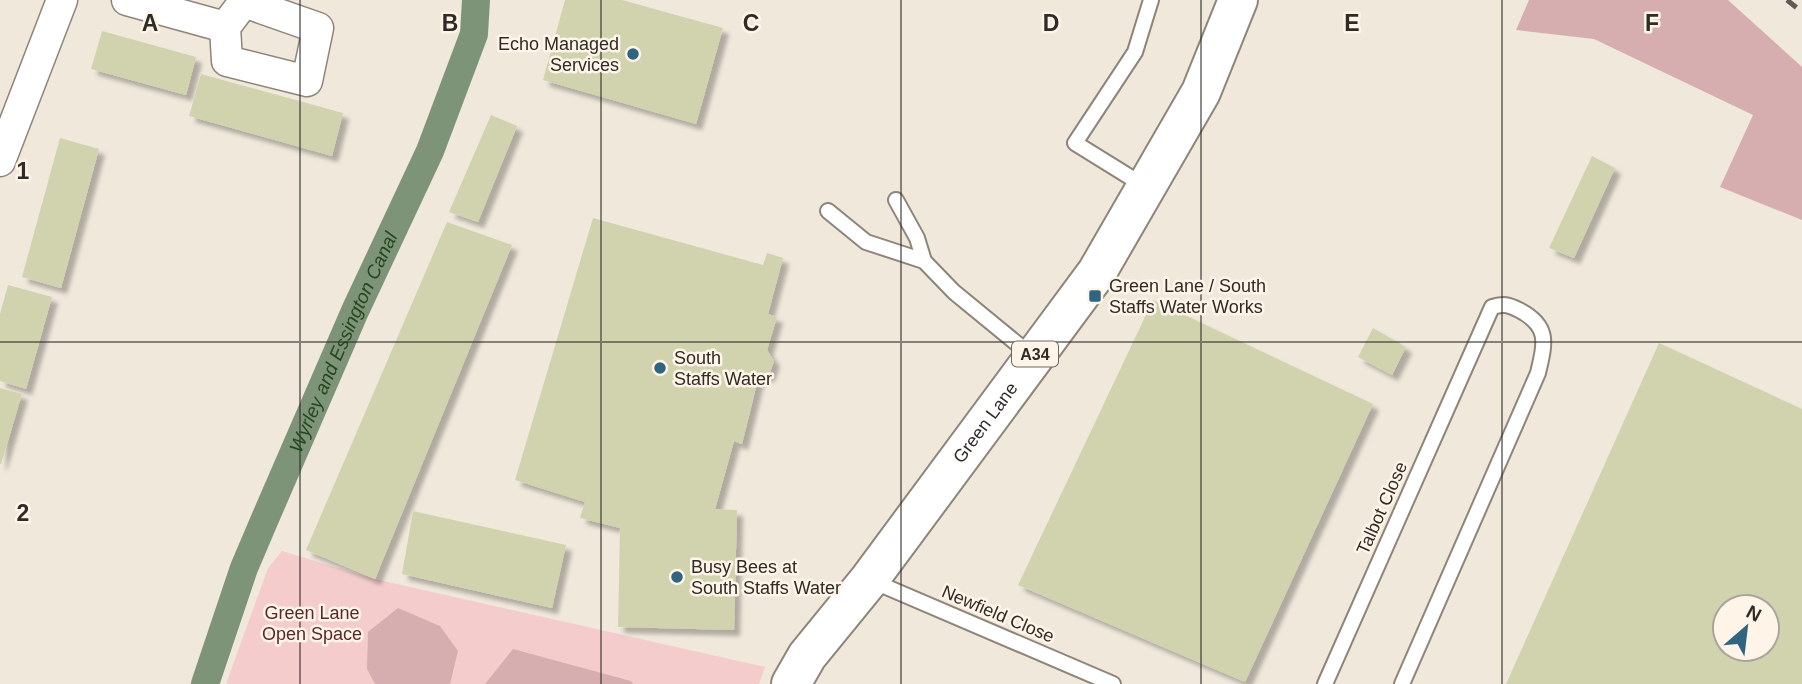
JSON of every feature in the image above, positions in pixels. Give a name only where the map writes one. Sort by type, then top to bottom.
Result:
[{"type":"highway","name":"Green Lane","points":[[791,684],[807,656],[869,580],[1097,272],[1201,92],[1238,0]]},
{"type":"street","points":[[0,161],[62,0]]},
{"type":"street","points":[[127,0],[225,27]]},
{"type":"lane","points":[[1148,187],[1075,142],[1135,52],[1151,0]]},
{"type":"lane","points":[[896,200],[917,239],[924,261],[954,292],[1033,356]]},
{"type":"lane","points":[[828,211],[866,242],[924,261]]},
{"type":"lane","name":"Talbot Close","points":[[1325,684],[1492,307],[1507,304],[1534,318],[1541,328],[1543,350],[1538,373],[1402,684]]},
{"type":"lane","name":"Newfield Close","points":[[869,580],[1112,684]]},
{"type":"green space","name":"Green Lane Open Space","points":[[282,551],[375,579],[765,667],[759,684],[226,684],[268,568]]},
{"type":"shaded area","points":[[1529,0],[1728,0],[1802,67],[1802,220],[1720,187],[1753,115],[1594,39],[1516,30]]},
{"type":"shaded area","points":[[398,608],[440,626],[458,651],[450,684],[375,684],[367,669],[368,632]]},
{"type":"shaded area","points":[[513,649],[631,681],[633,684],[485,684]]},
{"type":"building","name":"Echo Managed Services","points":[[565,0],[622,0],[723,28],[696,124],[543,80]]},
{"type":"building","points":[[102,31],[196,57],[186,95],[91,69]]},
{"type":"building","points":[[201,74],[343,113],[332,156],[189,116]]},
{"type":"building","points":[[491,115],[517,126],[478,222],[449,212]]},
{"type":"building","points":[[60,138],[99,149],[61,288],[22,277]]},
{"type":"building","points":[[1592,156],[1615,168],[1574,258],[1549,248]]},
{"type":"building","name":"South Staffs Water","points":[[593,218],[763,265],[767,253],[783,258],[768,314],[777,317],[767,350],[774,361],[769,375],[758,379],[742,444],[734,441],[715,509],[737,510],[734,630],[618,627],[620,528],[580,518],[585,502],[515,480]]},
{"type":"building","points":[[447,222],[512,245],[375,579],[306,550]]},
{"type":"building","points":[[8,285],[52,297],[26,389],[0,381],[0,314]]},
{"type":"building","points":[[1153,300],[1373,404],[1245,682],[1018,585]]},
{"type":"building","points":[[1373,328],[1406,347],[1392,375],[1358,357]]},
{"type":"building","points":[[1659,343],[1802,409],[1802,684],[1506,684]]},
{"type":"building","points":[[0,388],[22,394],[1,464],[0,464]]},
{"type":"building","points":[[413,511],[566,545],[552,608],[402,574]]},
{"type":"waterway","name":"Wyrley and Essington Canal","points":[[205,684],[244,568],[355,311],[430,151],[474,34],[476,0]]},
{"type":"railway","points":[[1787,0],[1802,12]]},
{"type":"place","name":"Echo Managed Services","points":[[633,54]]},
{"type":"place","name":"Green Lane / South Staffs Water Works","points":[[1095,296]]},
{"type":"place","name":"South Staffs Water","points":[[660,368]]},
{"type":"place","name":"Busy Bees at South Staffs Water","points":[[677,577]]}]
